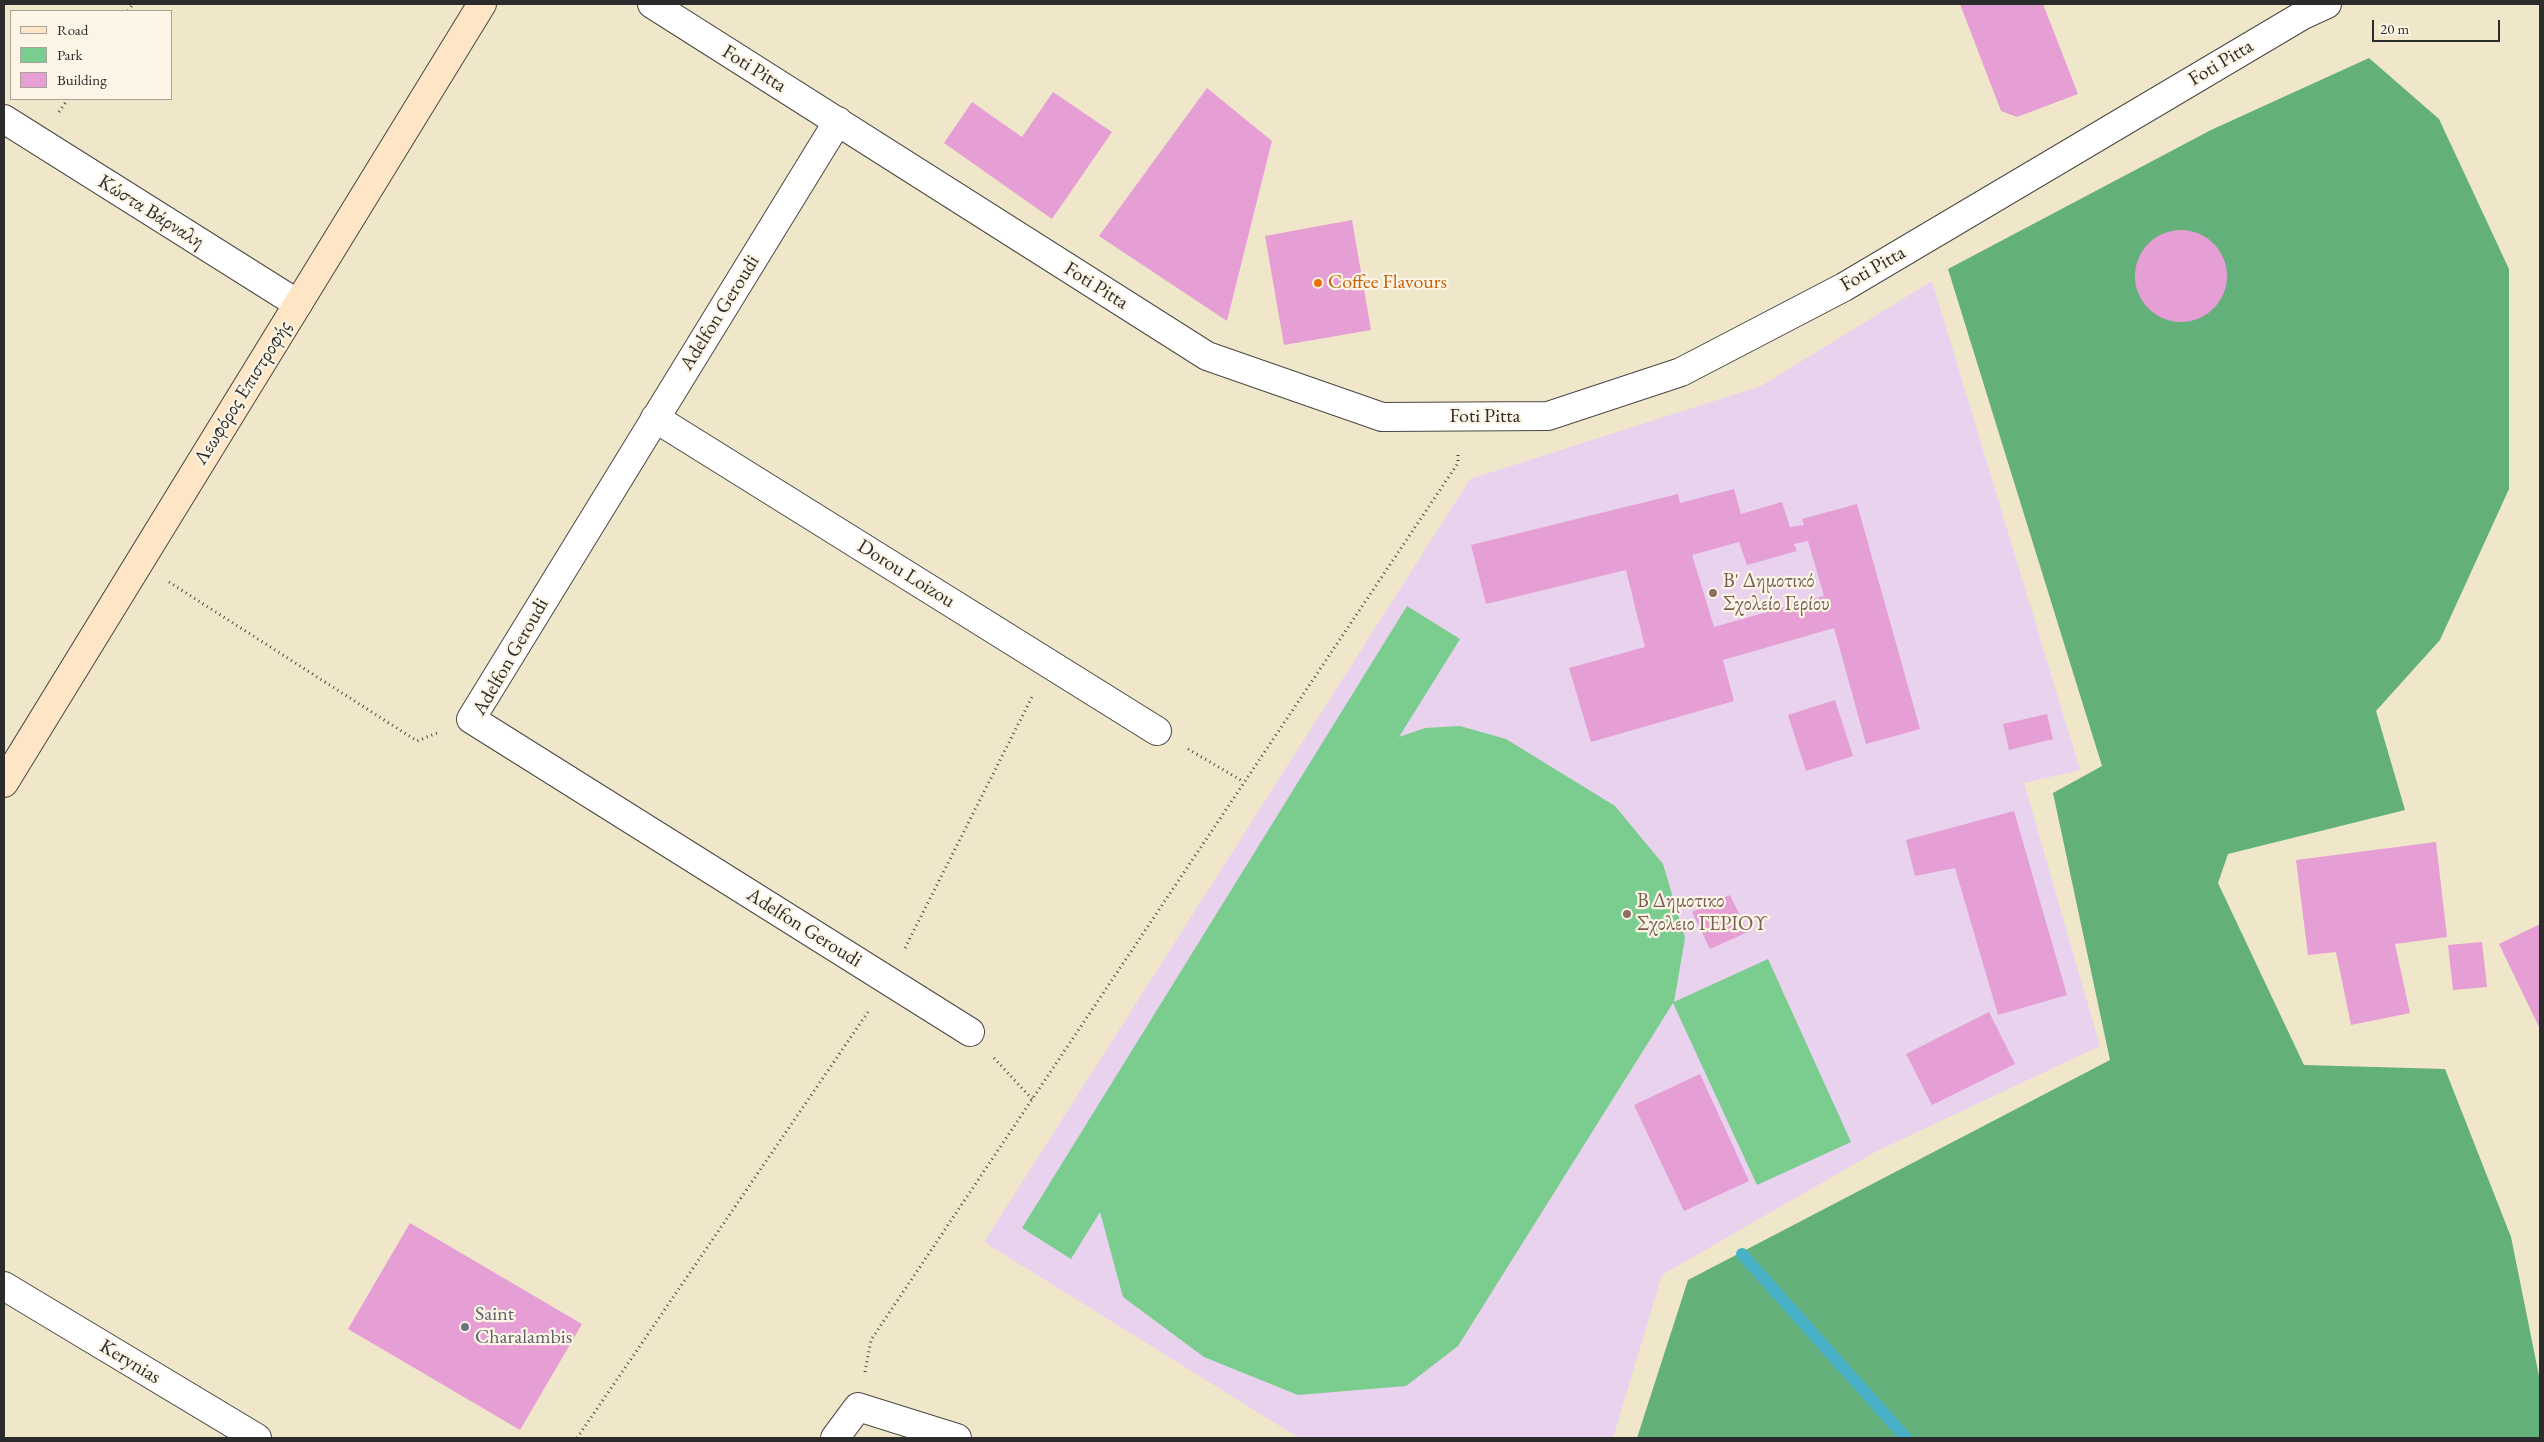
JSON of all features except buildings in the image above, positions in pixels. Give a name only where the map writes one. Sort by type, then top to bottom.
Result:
[{"type":"street","name":"Λεωφόρος Επιστροφής","points":[[4,783],[482,4]]},
{"type":"street","name":"Foti Pitta","points":[[652,4],[1207,356],[1382,417],[1548,416],[1681,372],[1844,287],[2303,15],[2327,4]]},
{"type":"street","name":"Κώστα Βάρναλη","points":[[4,119],[298,304]]},
{"type":"street","name":"Adelfon Geroudi","points":[[838,121],[471,719],[970,1032]]},
{"type":"street","name":"Dorou Loizou","points":[[655,418],[1157,730]]},
{"type":"street","name":"Kerynias","points":[[4,1286],[257,1438]]},
{"type":"street","points":[[835,1438],[858,1407],[957,1438]]},
{"type":"path","points":[[858,1407],[871,1340],[1458,463],[1458,417]]},
{"type":"path","points":[[139,562],[417,741],[471,719]]},
{"type":"path","points":[[576,1438],[889,981],[1049,663]]},
{"type":"path","points":[[1157,730],[1244,782]]},
{"type":"path","points":[[970,1032],[1032,1098]]},
{"type":"shaded area","name":"Β Δημοτικο Σχολειο ΓΕΡΙΟΥ","points":[[1932,281],[2080,770],[2024,783],[2100,1046],[1877,1151],[1662,1275],[1613,1438],[1299,1438],[984,1242],[1470,479],[1761,386]]},
{"type":"green space","points":[[2369,58],[2439,119],[2509,269],[2509,489],[2440,640],[2376,711],[2405,810],[2228,854],[2218,883],[2304,1065],[2445,1069],[2511,1237],[2540,1381],[2540,1438],[1637,1438],[1688,1280],[2110,1060],[2053,793],[2102,766],[1948,269],[2211,130]]},
{"type":"green space","points":[[1407,606],[1460,639],[1399,737],[1425,728],[1460,726],[1506,739],[1615,806],[1663,864],[1685,938],[1674,1002],[1768,959],[1851,1142],[1757,1185],[1673,1003],[1458,1346],[1406,1386],[1298,1395],[1204,1357],[1123,1297],[1100,1212],[1071,1259],[1022,1228]]},
{"type":"waterway","points":[[1742,1254],[1906,1438]]},
{"type":"place","name":"Coffee Flavours","points":[[1318,283]]},
{"type":"place","name":"Β' Δημοτικό Σχολείο Γερίου","points":[[1713,593]]},
{"type":"place","name":"Β Δημοτικο Σχολειο ΓΕΡΙΟΥ","points":[[1627,914]]},
{"type":"place","name":"Saint Charalambis","points":[[465,1327]]}]
